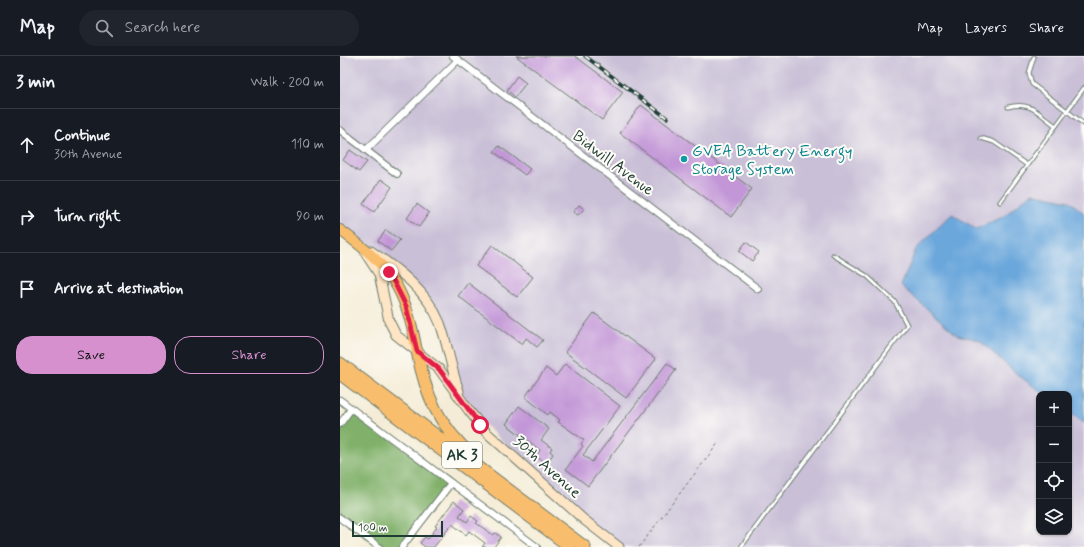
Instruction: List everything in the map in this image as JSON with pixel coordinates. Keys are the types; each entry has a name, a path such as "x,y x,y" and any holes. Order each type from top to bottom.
{"highway":[{"path":"417,351 423,381 429,397 446,427 470,453 543,516"},
{"name":"AK 3","path":"340,363 585,547"},
{"name":"AK 3","path":"340,375 570,547"}],"main road":[{"name":"30th Avenue","path":"340,230 400,272 430,304 440,324 463,402"},
{"name":"30th Avenue","path":"354,240 369,258 379,274 392,328 401,340 439,369 486,432 584,519 619,547"},
{"path":"354,240 382,264 395,282 406,306 417,351"}],"street":[{"path":"366,150 455,58"},
{"name":"Bidwill Avenue","path":"455,58 758,289"},
{"path":"340,130 398,174"},
{"path":"340,400 537,547"},
{"path":"340,424 351,409"},
{"path":"402,547 450,483"},
{"path":"340,518 379,547"}],"lane":[{"path":"1034,57 1029,73 1032,84 1084,124"},
{"path":"1000,202 1084,88"},
{"path":"1008,107 1018,104 1028,105 1056,126"},
{"path":"982,138 994,142 1027,165"},
{"path":"741,547 907,325 895,302 867,276 833,254"}],"path":[{"path":"639,547 719,442"}],"shaded area":[{"path":"340,56 1084,56 1084,547 622,547 593,525 475,416 460,390 438,317 380,255 340,225"}],"green space":[{"path":"351,409 451,483 402,547 379,547 340,518 340,425"}],"water":[{"path":"1032,193 1069,201 1084,213 1084,423 1072,414 1072,391 1040,391 1018,375 979,340 957,335 901,286 916,249 952,214 976,229 1004,216"}],"building":[{"path":"516,56 575,56 623,92 602,120"},
{"path":"517,76 526,83 515,97 507,90"},
{"name":"GVEA Battery Energy Storage System","path":"641,105 752,189 731,217 620,133"},
{"path":"499,146 530,169 525,175 494,152"},
{"path":"350,150 367,162 359,172 343,160"},
{"path":"381,179 392,187 374,212 363,204"},
{"path":"417,204 429,213 419,227 407,218"},
{"path":"579,205 584,209 578,215 573,212"},
{"path":"386,230 400,240 391,251 378,241"},
{"path":"746,242 759,252 752,261 739,251"},
{"path":"492,245 533,277 517,297 476,266"},
{"path":"468,283 543,340 537,347 526,338 522,344 458,296"},
{"path":"594,313 656,359 626,398 565,352"},
{"path":"667,363 676,370 588,486 566,469 583,446 581,444 584,440 558,422 560,420 550,412 548,415 525,397 546,368 556,376 565,364 620,406 583,455 592,462"},
{"path":"519,406 549,429 541,440 552,448 550,451 553,454 546,464 536,456 540,450 506,424"},
{"path":"454,501 464,509 459,516 467,522 471,516 478,521 476,523 493,535 495,533 501,537 494,547 482,547 485,543 469,531 466,535 452,524 434,547 425,547 420,543 425,537 428,539 437,527 435,526"}],"railway":[{"path":"585,56 667,118"}],"place":[{"name":"GVEA Battery Energy Storage System","path":"684,159"}],"route":[{"path":"389,272 401,293 411,320 417,351 439,369 480,425"}]}
